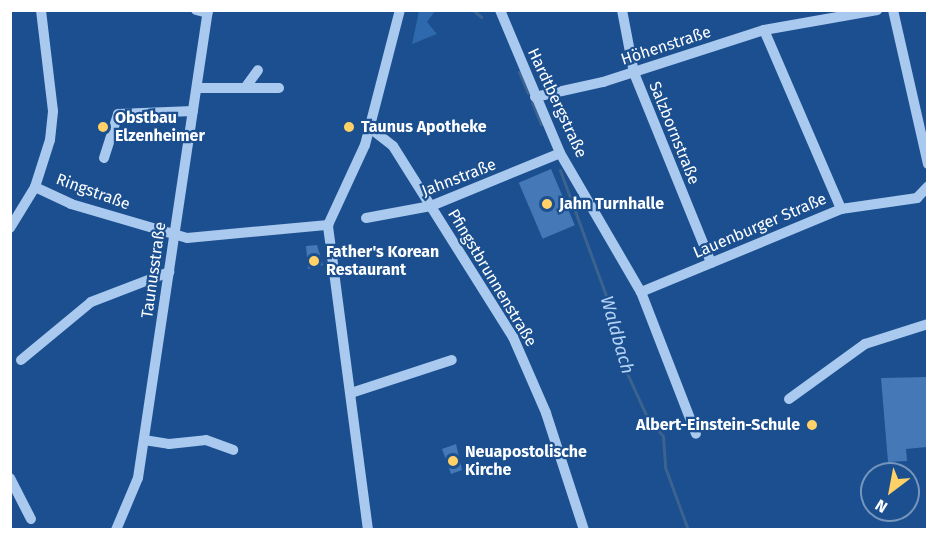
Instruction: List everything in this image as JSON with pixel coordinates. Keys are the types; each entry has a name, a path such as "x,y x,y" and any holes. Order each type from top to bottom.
{"street":[{"name":"Ringstraße","path":"41,10 53,111 35,187 71,204 174,235 199,239 328,225"},
{"path":"195,10 208,12"},
{"path":"368,530 352,444 351,393 328,225 370,128 400,10"},
{"name":"Hardtbergstraße","path":"500,10 560,153 641,292 696,434"},
{"name":"Salzbornstraße","path":"622,10 634,73 711,263"},
{"name":"Höhenstraße","path":"535,97 634,73 764,30 877,10"},
{"path":"893,10 927,164"},
{"name":"Taunusstraße","path":"116,530 138,478 208,12"},
{"path":"764,30 841,209"},
{"path":"245,87 258,70"},
{"path":"197,88 279,88"},
{"path":"104,158 122,112 193,111"},
{"name":"Pfingstbrunnenstraße","path":"370,128 393,146 515,341 546,413 584,530"},
{"name":"Jahnstraße","path":"366,218 431,206 560,153"},
{"path":"12,220 35,187"},
{"name":"Lauenburger Straße","path":"641,292 841,209 916,198 927,187"},
{"path":"21,360 91,302 169,272"},
{"path":"789,399 865,344 927,324"},
{"path":"351,393 452,360"},
{"path":"144,440 169,444 206,440 233,450"},
{"path":"10,478 32,519"}],"shaded area":[{"path":"419,11 435,11 427,22 437,34 412,44"}],"building":[{"name":"Jahn Turnhalle","path":"551,169 575,225 543,239 519,183"},
{"name":"Father's Korean Restaurant","path":"317,245 323,265 308,269 306,246"},
{"path":"927,377 927,447 906,449 907,461 888,462 881,378"},
{"name":"Neuapostolische Kirche","path":"456,444 462,470 451,474 442,449"}],"waterway":[{"name":"Waldbach","path":"473,10 481,17"},
{"name":"Waldbach","path":"519,72 528,93"},
{"name":"Waldbach","path":"532,102 541,124"},
{"name":"Waldbach","path":"560,170 622,339 620,358 647,417 663,436 665,467 688,530"}],"place":[{"name":"Obstbau Elzenheimer","path":"103,127"},
{"name":"Taunus Apotheke","path":"349,127"},
{"name":"Jahn Turnhalle","path":"547,204"},
{"name":"Father's Korean Restaurant","path":"314,261"},
{"name":"Albert-Einstein-Schule","path":"812,425"},
{"name":"Neuapostolische Kirche","path":"453,461"}]}
